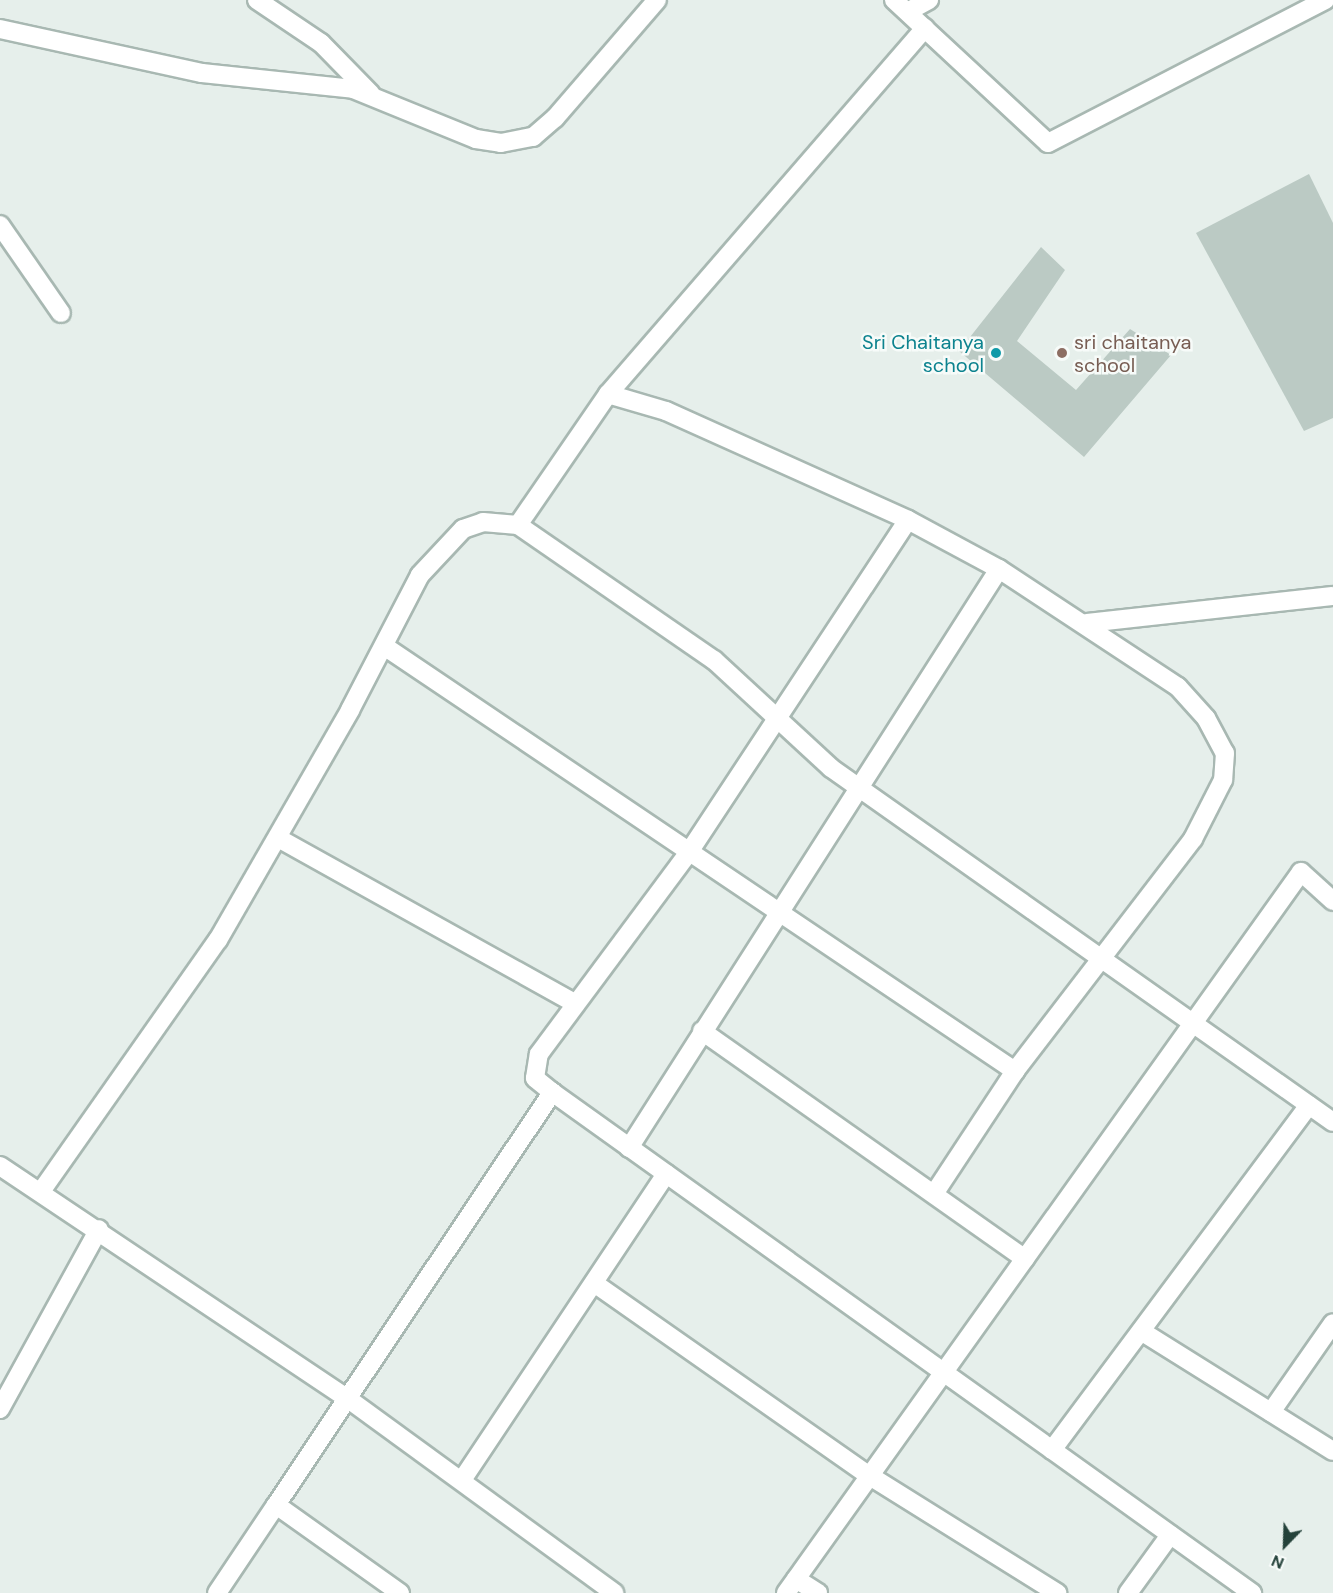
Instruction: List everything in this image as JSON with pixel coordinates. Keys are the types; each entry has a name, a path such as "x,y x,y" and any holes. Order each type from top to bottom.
{"street":[{"path":"258,0 321,43 375,98"},
{"path":"0,29 202,73 313,82 375,98 476,139 501,143 533,137 657,0"},
{"path":"894,0 909,11 1048,143 1325,0"},
{"path":"909,11 930,0"},
{"path":"518,525 608,394 925,28"},
{"path":"0,225 62,313"},
{"path":"608,394 666,411 908,520 999,569 1087,623 1178,687 1206,718 1225,753 1223,780 1193,839 1015,1071 934,1194"},
{"path":"908,520 779,721 691,849 575,1003 534,1066 536,1078 629,1148 1252,1593"},
{"path":"42,1190 218,940 278,838 384,646 420,575 463,529 483,522 518,525 714,660 779,721 861,788 1333,1122"},
{"path":"629,1148 777,909 861,788 999,569"},
{"path":"1087,623 1333,596"},
{"path":"384,646 691,849 1015,1071"},
{"path":"278,838 575,1003"},
{"path":"818,1593 791,1586 1301,872 1333,901"},
{"path":"702,1031 1025,1259"},
{"path":"217,1593 552,1092"},
{"path":"1052,1450 1309,1105"},
{"path":"0,1166 42,1190 347,1398 614,1593"},
{"path":"462,1480 666,1174"},
{"path":"0,1409 99,1229"},
{"path":"594,1283 870,1476 1057,1593"},
{"path":"1271,1412 1333,1323"},
{"path":"1141,1331 1333,1451"},
{"path":"276,1505 393,1591"},
{"path":"1128,1593 1170,1535"}],"building":[{"path":"1309,174 1333,223 1333,418 1304,431 1196,233"},
{"name":"Sri Chaitanya school","path":"1041,247 1065,270 1017,341 1076,390 1130,329 1171,355 1084,457 959,351"}],"place":[{"name":"Sri Chaitanya school","path":"996,353"},
{"name":"sri chaitanya school","path":"1062,353"}]}
